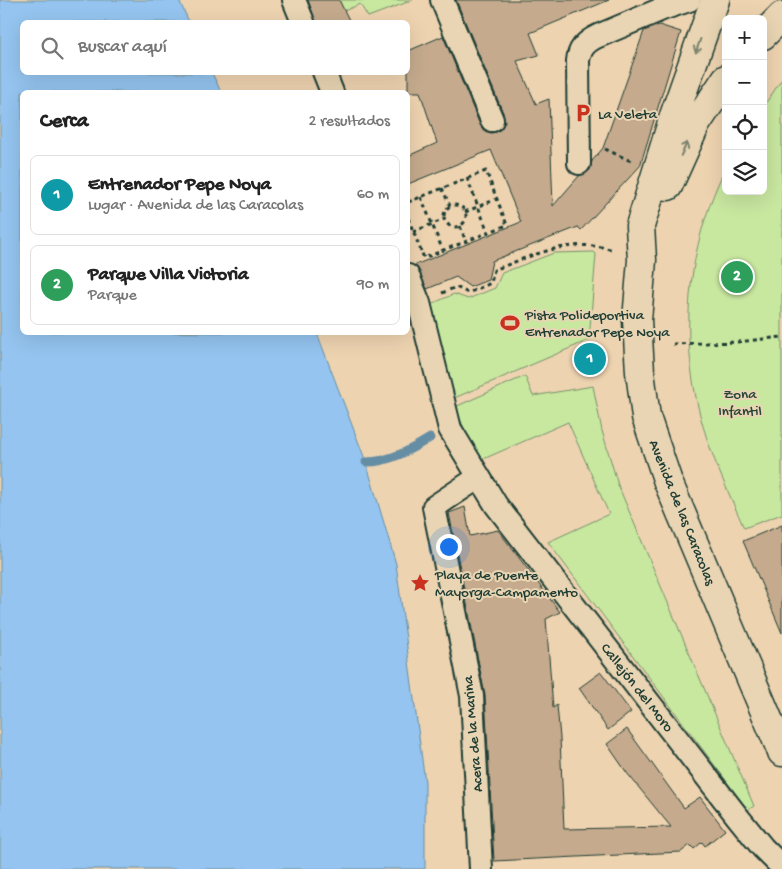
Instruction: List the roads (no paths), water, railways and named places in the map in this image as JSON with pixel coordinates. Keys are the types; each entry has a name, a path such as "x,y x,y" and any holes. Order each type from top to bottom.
{"street":[{"path":"294,0 302,20"},
{"path":"442,0 492,120"},
{"path":"579,163 578,60 580,51 590,40 598,36 662,9 689,0"},
{"name":"Avenida de las Caracolas","path":"714,0 674,116 640,226 642,260 637,320 640,372 646,417 668,482 782,752"},
{"path":"767,31 782,16"},
{"path":"325,75 331,90"},
{"name":"Avenida de las Caracolas","path":"642,260 671,176 696,124 722,85"},
{"path":"410,281 419,303 450,429 480,477"},
{"name":"Callejón del Moro","path":"480,477 496,505 742,822 782,867"},
{"name":"Acera de la Marina","path":"480,477 434,507 472,696 480,869"}],"water":[{"path":"0,0 179,0 188,20 20,20 20,75 213,75 220,90 20,90 20,335 318,335 366,462 396,564 425,782 425,869 0,869"}],"waterway":[{"path":"366,462 392,458 430,438"}],"place":[{"name":"La Veleta","path":"583,113"},
{"name":"Parque Villa Victoria","path":"737,277"},
{"name":"Pista Polideportiva Entrenador Pepe Noya","path":"510,323"},
{"name":"Entrenador Pepe Noya","path":"590,359"},
{"name":"Playa de Puente Mayorga-Campamento","path":"420,583"}],"park label":[{"name":"Zona Infantil","path":"740,402"}]}
